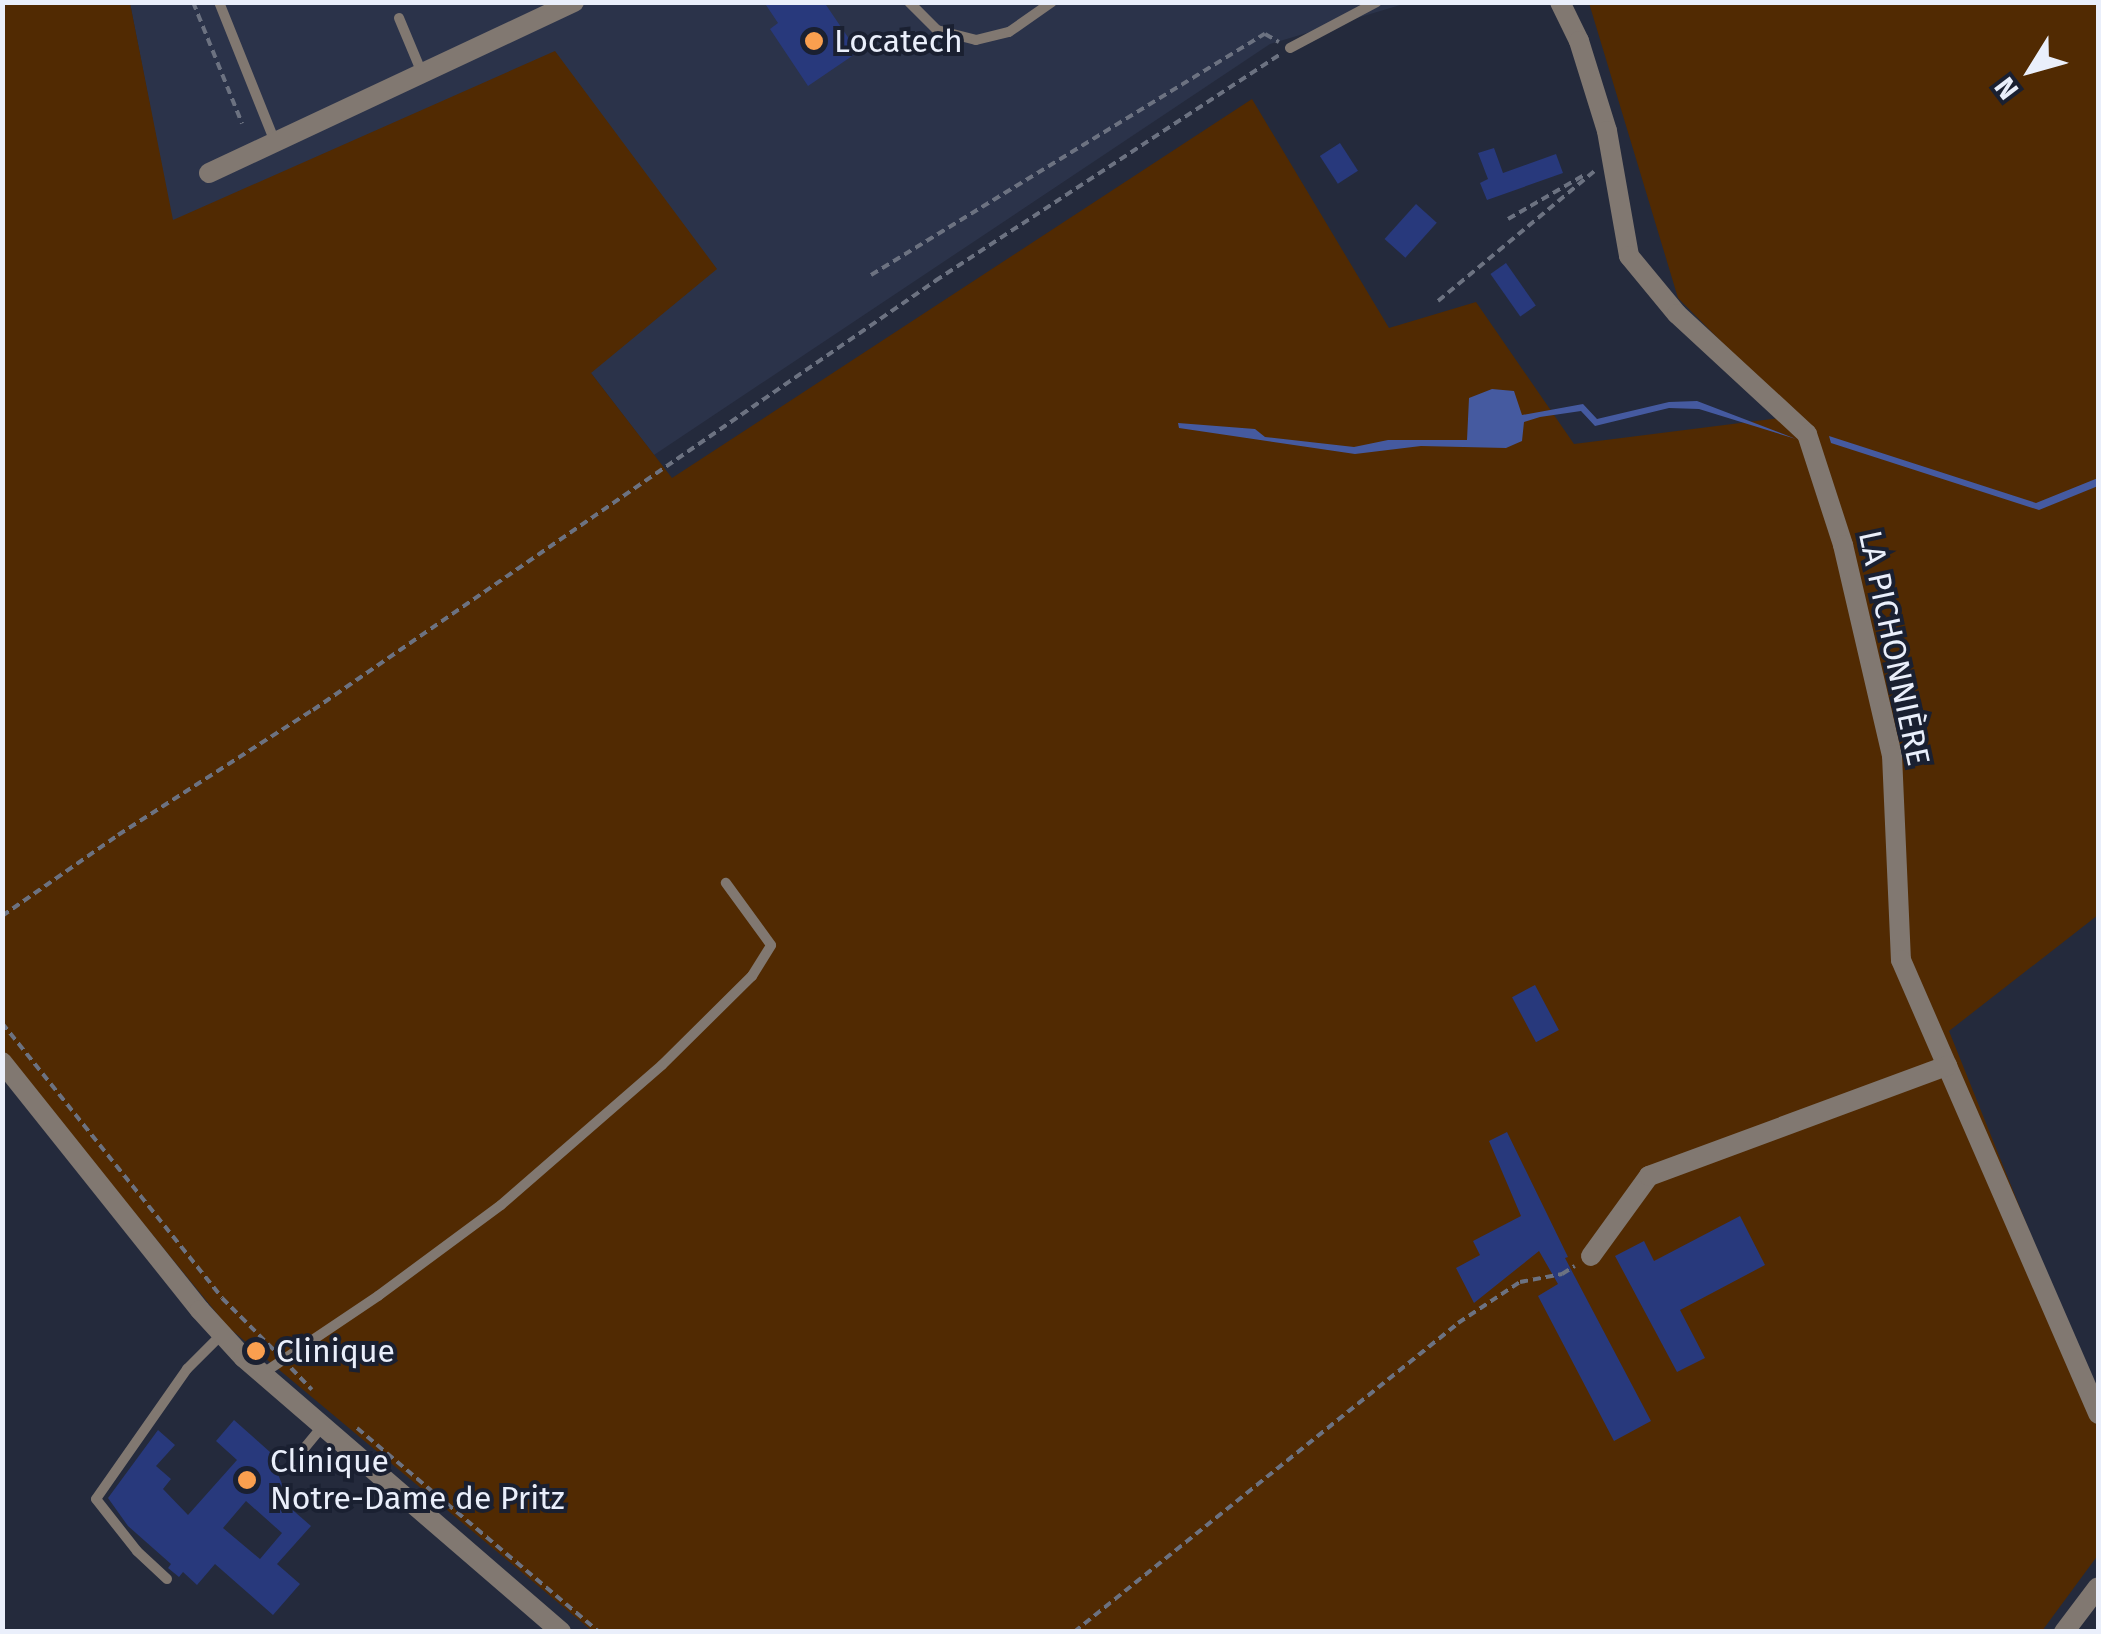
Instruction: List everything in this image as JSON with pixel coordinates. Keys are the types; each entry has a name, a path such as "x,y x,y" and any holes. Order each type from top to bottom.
{"street":[{"path":"209,173 574,2"},
{"name":"LA PICHONNIÈRE","path":"1560,2 1592,79 1603,170 1629,256 1677,314 1806,434 1843,545 1892,755 1900,960 2098,1414"},
{"path":"2,1062 222,1334 261,1374 561,1632"},
{"path":"1590,1256 1649,1176 1947,1066"},
{"path":"2064,1632 2098,1587"}],"lane":[{"path":"218,2 275,142"},
{"path":"910,2 937,30 976,40 1009,32 1052,2"},
{"path":"1290,48 1378,2"},
{"path":"399,18 422,73"},
{"path":"261,1374 378,1296 501,1205 662,1065 752,976 771,945 726,883"},
{"path":"167,1579 138,1552 96,1499 187,1370 222,1334"},
{"path":"294,1462 321,1428"}],"path":[{"path":"194,2 242,122"},
{"path":"2,916 118,835 314,710 935,282 1290,48 1265,34 871,274"},
{"path":"1508,219 1603,170"},
{"path":"1438,301 1603,170"},
{"path":"1074,1632 1458,1323 1520,1282 1562,1274 1590,1256"}],"shaded area":[{"path":"2,3 130,3 173,220 555,51 717,269 591,373 672,478 1252,99 1389,328 1476,302 1574,444 1795,416 1678,298 1589,3 2098,3 2098,915 1949,1031 2098,1402 2098,1555 2042,1631 592,1631 228,1327 3,1052"},
{"path":"130,3 1407,3 1270,44 654,455 591,373 172,220"}],"water":[{"path":"1492,389 1514,391 1522,415 1583,404 1597,419 1669,402 1697,401 1796,439 1699,409 1669,408 1595,426 1581,411 1540,417 1524,422 1522,441 1506,448 1421,446 1355,454 1179,428 1178,423 1255,429 1265,437 1354,447 1388,440 1467,440 1469,398"},
{"path":"1829,436 2036,503 2098,478 2098,486 2039,510 1831,443"}],"building":[{"name":"Locatech","path":"764,2 824,2 858,52 808,86 770,29 778,23"},
{"path":"1340,143 1358,171 1338,184 1320,156"},
{"path":"1494,148 1503,173 1556,154 1563,173 1487,200 1480,183 1488,179 1478,153"},
{"path":"1416,204 1437,223 1405,258 1385,239"},
{"path":"1506,263 1536,306 1520,316 1490,274"},
{"path":"1535,985 1559,1030 1536,1042 1512,997"},
{"path":"1507,1132 1568,1257 1565,1258 1651,1421 1614,1441 1538,1296 1558,1284 1539,1251 1474,1303 1456,1268 1480,1255 1473,1241 1521,1216 1489,1141"},
{"path":"1740,1216 1765,1265 1680,1310 1705,1358 1677,1372 1615,1256 1644,1241 1654,1261"},
{"path":"234,1420 280,1461 275,1467 282,1484 280,1499 311,1526 277,1564 300,1584 273,1615 215,1564 197,1585 183,1572 179,1577 168,1568 171,1564 128,1526 108,1498 158,1430 175,1445 156,1466 171,1479 163,1489 188,1515 237,1460 216,1441","holes":["246,1501 282,1533 260,1559 223,1528"]}],"place":[{"name":"Locatech","path":"814,41"},
{"name":"Clinique","path":"256,1351"},
{"name":"Clinique Notre-Dame de Pritz","path":"247,1480"}]}
